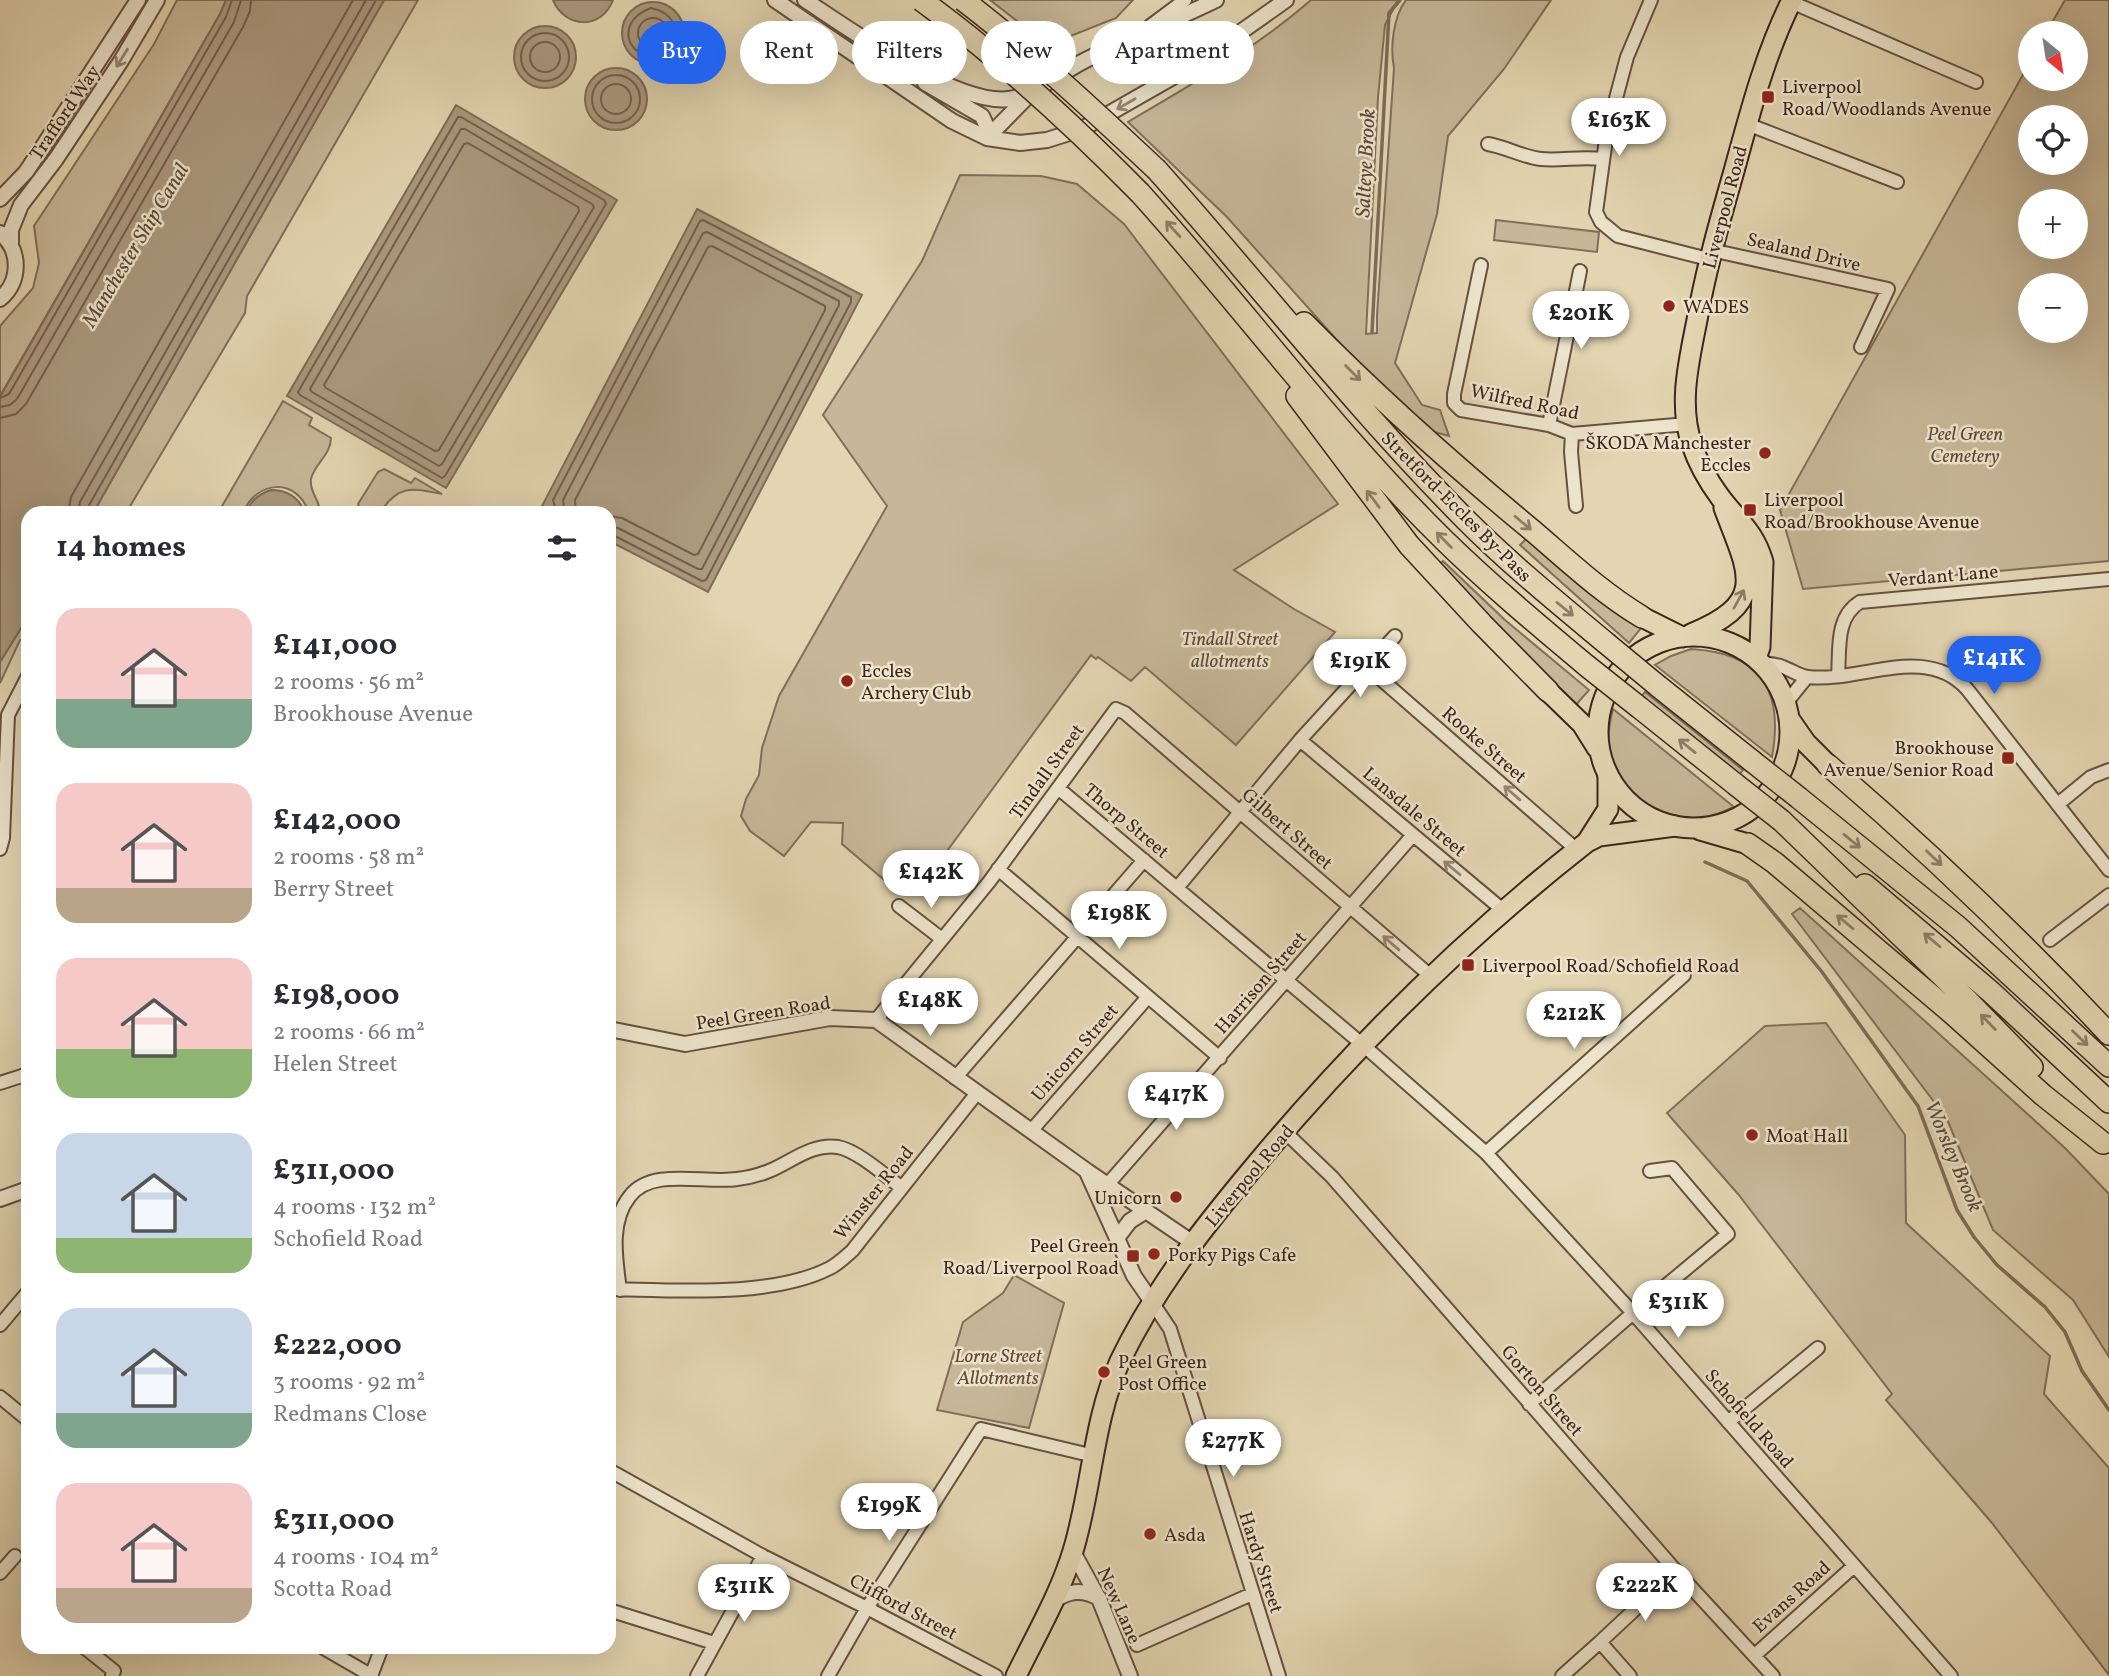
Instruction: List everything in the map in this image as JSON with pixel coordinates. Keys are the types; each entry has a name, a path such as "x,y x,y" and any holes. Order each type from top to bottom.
{"highway":[{"name":"Stretford-Eccles By-Pass","path":"921,0 986,50 1028,87 1088,140 1140,193 1206,266 1280,360 1443,539 1509,601 1587,666 1782,821"},
{"name":"Stretford-Eccles By-Pass","path":"963,0 999,27 1157,170 1302,341 1408,459 1467,521 1530,580 1958,927 2109,1066"},
{"path":"1201,220 1368,388 1606,593 1642,617"},
{"path":"1206,266 1316,423 1396,528 1448,588 1548,691"},
{"path":"1828,765 1987,908 2109,1034"},
{"path":"1782,821 1942,949 2109,1102"},
{"path":"1782,821 1968,1001 2106,1146"},
{"path":"1748,844 1763,853 2106,1146"}],"main road":[{"name":"Liverpool Road","path":"1684,636 1724,618 1737,606 1746,587 1747,569 1743,555 1720,497 1697,457 1687,424 1686,373 1710,254 1747,124 1773,45 1791,1"},
{"name":"Liverpool Road","path":"1720,497 1745,524 1763,562 1759,661"},
{"path":"1642,617 1684,636"},
{"path":"1600,755 1599,718 1605,695 1617,674 1644,649 1684,636 1707,636 1728,642 1759,661 1780,688 1788,712 1806,743 1828,765"},
{"path":"1548,691 1582,724 1608,775 1634,808 1650,818 1748,844"},
{"path":"1682,827 1724,823 1746,813 1764,797 1778,778 1787,756 1788,712"},
{"name":"Liverpool Road","path":"1582,846 1608,809 1608,775"},
{"name":"Liverpool Road","path":"1016,1676 1073,1552 1113,1379 1136,1329 1193,1243 1284,1132 1363,1045 1504,911 1582,846 1599,836 1682,827"}],"street":[{"name":"Trafford Way","path":"0,199 16,184 42,148 138,0"},
{"name":"Trafford Way","path":"0,299 13,283 16,271 11,230 21,205 77,126 157,0"},
{"path":"775,0 952,121 986,138 1030,143 1082,129 1194,65 1286,0"},
{"path":"805,0 852,29"},
{"path":"1157,21 1185,0"},
{"path":"1171,21 1216,0"},
{"name":"Sealand Drive","path":"1651,0 1627,57 1602,159 1596,212 1608,230 1618,236 1888,289 1861,346"},
{"path":"1791,1 1976,82"},
{"path":"947,84 973,96 1010,99 1090,58"},
{"path":"926,84 982,116 988,129 986,138"},
{"path":"986,138 1038,87"},
{"path":"1747,124 1897,182"},
{"path":"1488,144 1504,154 1538,159 1569,160 1586,156 1602,159"},
{"path":"0,233 11,246"},
{"name":"Wilfred Road","path":"1481,265 1454,403 1461,410 1549,425 1572,434 1687,424"},
{"path":"1549,425 1580,271"},
{"path":"1572,434 1576,506"},
{"name":"Verdant Lane","path":"1838,676 1844,620 1850,610 1860,602 2109,579"},
{"path":"1177,888 1300,740 1395,636"},
{"path":"1759,661 1807,677 1920,666 1939,668 1949,673 1967,689 2109,870"},
{"name":"Rooke Street","path":"1367,667 1582,846"},
{"path":"1788,712 1790,695 1807,677"},
{"path":"0,849 3,838 8,715 21,690"},
{"name":"Tindall Street","path":"876,1020 998,869 1116,709"},
{"name":"Gilbert Street","path":"1116,709 1125,713 1433,978"},
{"name":"Lansdale Street","path":"1300,740 1504,911"},
{"path":"2058,804 2091,777 2109,770"},
{"name":"Thorp Street","path":"1058,788 1363,1045"},
{"name":"Harrison Street","path":"1108,1184 1413,835"},
{"path":"955,1078 1144,860"},
{"path":"998,869 1220,1058"},
{"path":"2050,940 2109,895"},
{"path":"899,906 942,939"},
{"path":"1486,1153 1684,975"},
{"name":"Unicorn Street","path":"1031,1131 1147,998"},
{"name":"Peel Green Road","path":"616,1030 685,1044 830,1018 876,1020"},
{"path":"876,1020 1087,1171 1193,1243"},
{"name":"Schofield Road","path":"1363,1045 1486,1153 1633,1313 1951,1676"},
{"path":"0,1083 21,1076"},
{"name":"Winster Road","path":"616,1290 761,1289 808,1277 832,1267 852,1251 977,1093"},
{"name":"Gorton Street","path":"1284,1132 1332,1177 1529,1404 1773,1676"},
{"path":"616,1230 630,1196 650,1182 660,1179 709,1182 738,1179 767,1172 812,1149 835,1146 851,1150 901,1187"},
{"path":"1529,1404 1728,1234 1672,1168 1650,1171"},
{"path":"1087,1171 1135,1276 1152,1302"},
{"path":"0,1199 21,1192"},
{"path":"1117,1238 1130,1221 1146,1211"},
{"path":"0,1325 21,1300"},
{"name":"Hardy Street","path":"1152,1302 1170,1329 1279,1676"},
{"path":"1728,1422 1818,1348"},
{"path":"0,1397 21,1414"},
{"path":"828,1676 867,1608 981,1429 1094,1456"},
{"name":"Clifford Street","path":"616,1474 763,1556 996,1676"},
{"name":"New Lane","path":"1073,1552 1099,1598 1130,1676"},
{"path":"0,1573 15,1556"},
{"path":"697,1676 763,1556"},
{"name":"Evans Road","path":"1755,1655 1854,1566"},
{"path":"1562,1676 1676,1570"},
{"path":"1052,1602 1077,1591 1099,1598"},
{"path":"1137,1645 1252,1594"},
{"path":"616,1612 714,1643"},
{"path":"1600,1642 1630,1676"},
{"path":"93,1654 114,1671 112,1676"},
{"path":"333,1654 368,1675 378,1654"}],"green space":[{"path":"177,0 226,0 0,396 0,326 33,288 39,263 34,226 154,44"},
{"path":"384,0 418,0 247,296 245,313 130,506 97,506"},
{"path":"990,0 1133,0 1116,18 1108,21 1090,21 1090,28 1076,34 1076,21 1017,21"},
{"path":"1311,0 1398,0 1385,25 1378,97 1366,334 1377,333 1394,68 1392,51 1395,24 1402,7 1406,0 1551,0 1504,69 1448,136 1437,214 1395,363 1422,405 1440,410 1449,436 1428,430 1353,358 1227,217 1128,122 1192,84 1254,84 1254,44"},
{"name":"Peel Green Cemetery","path":"2065,0 2109,0 2109,561 1803,589 1780,510 2018,84 2018,91 2088,91 2088,21 2053,21"},
{"name":"Tindall Street allotments","path":"960,175 1041,176 1077,184 1124,224 1338,504 1234,570 1335,632 1236,745 1145,667 1131,681 1098,657 1096,659 1091,655 933,870 920,860 896,890 842,844 843,823 811,822 784,856 750,831 741,816 746,799 759,775 762,748 779,696 887,506 823,415 922,261"},
{"path":"1496,220 1599,232 1597,252 1494,240"},
{"path":"283,401 312,418 309,425 331,438 328,449 311,479 318,506 306,506 295,493 276,487 257,494 247,506 222,506"},
{"path":"384,469 411,483 415,478 442,494 407,490 393,497 385,506 359,506 378,472"},
{"path":"1528,537 1642,627 1629,643 1520,545"},
{"path":"1443,561 1505,620 1589,690 1574,707 1437,568"},
{"path":"21,628 21,640 0,683 0,662"},
{"path":"1691,649 1735,658 1751,667 1762,679 1770,694 1774,712 1772,757 1655,665"},
{"path":"1645,692 1743,770 1739,775 1641,697"},
{"path":"1613,709 1734,807 1705,817 1679,820 1655,815 1636,804 1621,788 1611,766 1608,739"},
{"path":"1800,908 2065,1148 2109,1194 2109,1357 2073,1300 1993,1230 1947,1119 1792,914"},
{"path":"1826,1023 1905,1135 1906,1223 2050,1356 2044,1394 2109,1468 2109,1675 1992,1523 1886,1400 1892,1394 1738,1194 1667,1113 1765,1026"},
{"name":"Lorne Street Allotments","path":"1014,1275 1064,1303 1029,1428 937,1410 963,1322 1003,1293"}],"water":[{"name":"Manchester Ship Canal","path":"226,0 384,0 97,506 21,506 21,628 0,662 0,397"},
{"path":"553,0 613,0 601,17 583,22 566,16"},
{"path":"659,3 670,7 681,21 637,21 637,59 627,50 623,27 627,16 636,7"},
{"path":"545,26 567,35 576,57 567,79 545,88 523,79 514,57 523,35"},
{"path":"616,68 637,76 637,84 643,84 646,105 638,121 616,130 594,121 585,99 594,77"},
{"path":"456,105 617,200 446,488 287,396"},
{"path":"697,209 862,295 708,592 616,545 616,506 542,506"},
{"path":"271,490 283,491 302,506 249,506 263,493"}],"waterway":[{"name":"Salteye Brook","path":"1372,332 1389,13 1400,0"},
{"name":"Worsley Brook","path":"1705,862 1747,881 1822,972 1918,1106 1957,1210 1974,1237 1997,1265 2045,1307 2065,1332 2082,1371 2109,1410"}],"place":[{"name":"Liverpool Road/Woodlands Avenue","path":"1768,97"},
{"name":"WADES","path":"1669,306"},
{"name":"ŠKODA Manchester Eccles","path":"1765,453"},
{"name":"Liverpool Road/Brookhouse Avenue","path":"1750,510"},
{"name":"Eccles Archery Club","path":"847,681"},
{"name":"Brookhouse Avenue/Senior Road","path":"2008,758"},
{"name":"Liverpool Road/Schofield Road","path":"1468,965"},
{"name":"Moat Hall","path":"1752,1135"},
{"name":"Unicorn","path":"1176,1197"},
{"name":"Porky Pigs Cafe","path":"1154,1254"},
{"name":"Peel Green Road/Liverpool Road","path":"1133,1256"},
{"name":"Peel Green Post Office","path":"1104,1372"},
{"name":"Asda","path":"1150,1534"}]}
